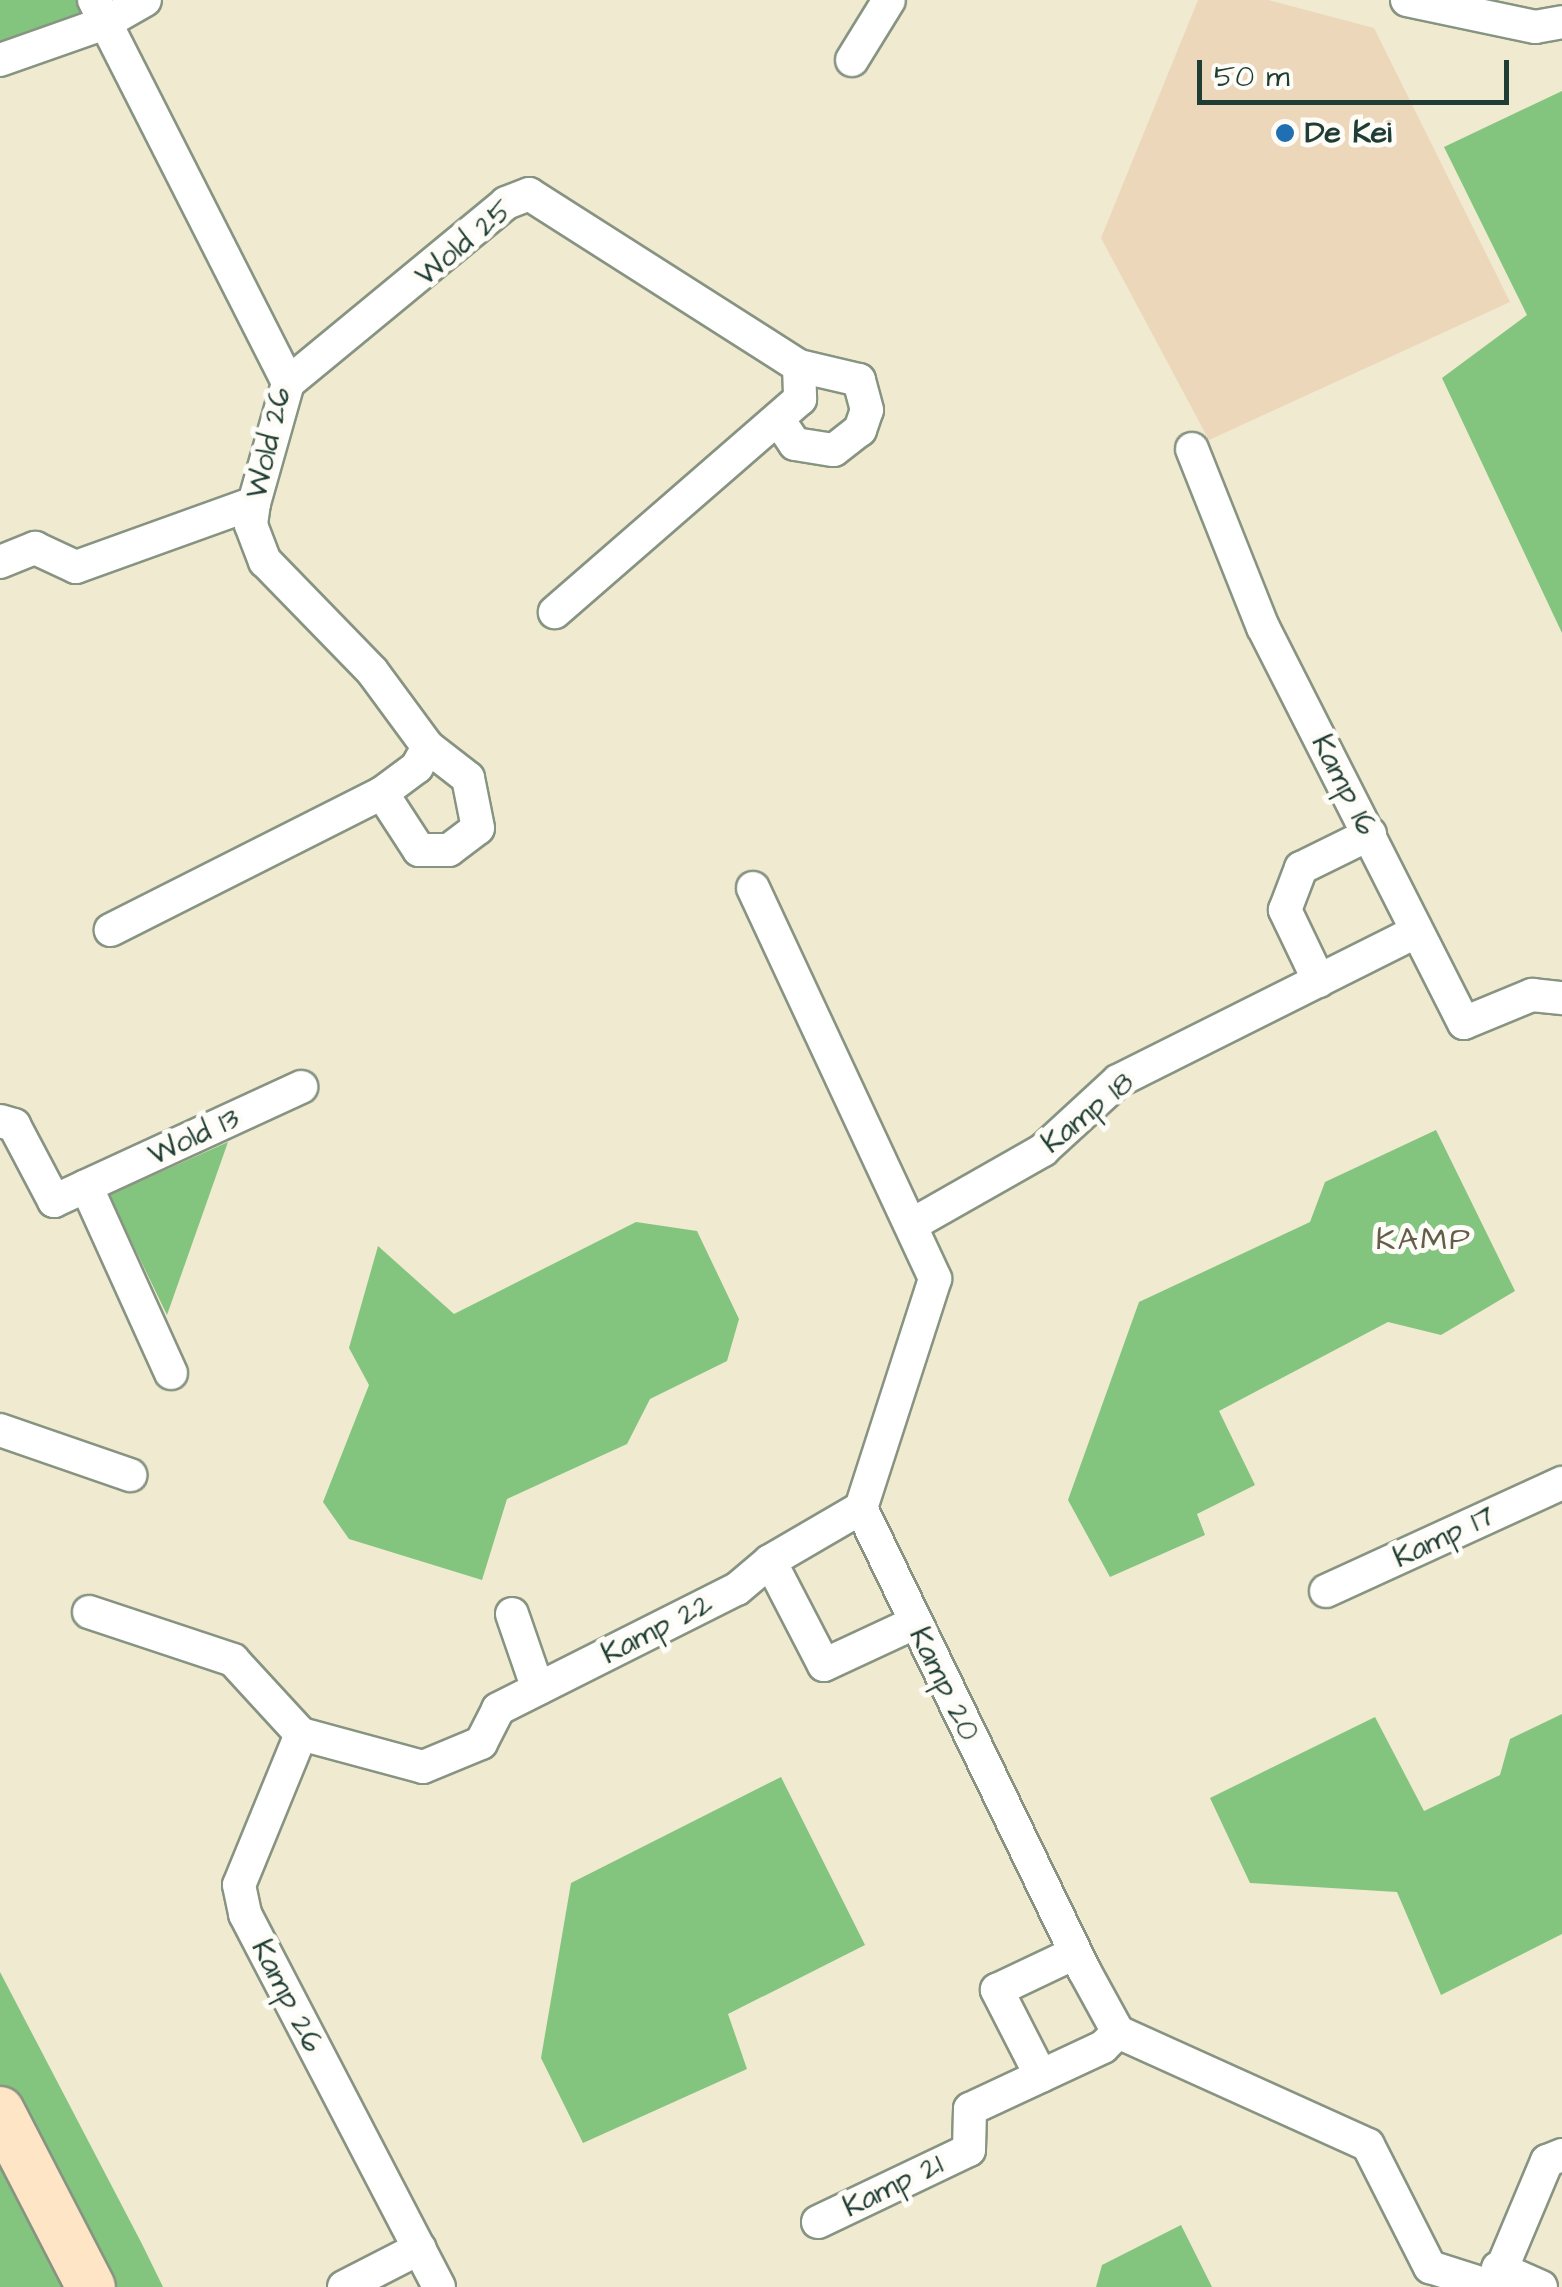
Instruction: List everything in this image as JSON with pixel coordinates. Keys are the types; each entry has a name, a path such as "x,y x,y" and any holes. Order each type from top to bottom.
{"street":[{"path":"0,60 99,11 145,0"},
{"path":"852,60 889,0"},
{"path":"1407,0 1535,28 1562,22"},
{"name":"Wold 26","path":"99,11 288,382 254,503 252,525 265,562 372,671 428,747 468,778 478,828 449,850 419,850 382,793"},
{"name":"Wold 25","path":"288,382 506,203 528,194 799,366 859,380 867,410 860,430 834,450 795,444 778,419"},
{"path":"555,612 800,400 799,366"},
{"name":"Kamp 16","path":"1192,449 1263,628 1464,1023 1532,995 1562,998"},
{"path":"0,562 35,548 76,566 254,503"},
{"path":"111,930 382,793 417,767 428,747"},
{"path":"1319,981 1284,910 1300,868 1370,834"},
{"path":"753,888 913,1224 935,1279 861,1508"},
{"name":"Kamp 18","path":"913,1224 1044,1150 1118,1081 1416,932"},
{"name":"Wold 13","path":"0,1122 14,1125 54,1201 301,1087"},
{"path":"86,1186 171,1373"},
{"path":"0,1430 130,1476"},
{"name":"Kamp 17","path":"1326,1591 1562,1483"},
{"name":"Kamp 22","path":"302,1734 423,1767 480,1743 498,1709 736,1590 770,1561 861,1508"},
{"name":"Kamp 20","path":"861,1508 1075,1953 1118,2032"},
{"path":"770,1561 824,1664 914,1623"},
{"path":"89,1612 233,1660 302,1734"},
{"path":"512,1614 538,1689"},
{"name":"Kamp 26","path":"302,1734 238,1885 245,1914 438,2287"},
{"path":"1040,2076 997,1990 1075,1953"},
{"path":"1118,2032 1368,2146 1430,2267 1541,2287"},
{"name":"Kamp 21","path":"818,2222 969,2150 970,2109 1103,2048 1118,2032"},
{"path":"0,2110 90,2287"},
{"path":"1495,2281 1548,2162 1562,2154"},
{"path":"344,2287 420,2248"}],"shaded area":[{"name":"De Kei","path":"1198,0 1268,0 1374,28 1510,302 1209,440 1101,238"}],"green space":[{"path":"0,0 76,0 82,13 0,47"},
{"path":"1562,91 1562,633 1442,378 1527,315 1444,147"},
{"path":"1436,1130 1515,1291 1441,1335 1388,1322 1219,1411 1255,1485 1197,1514 1205,1535 1110,1577 1068,1500 1139,1302 1310,1222 1325,1182"},
{"path":"228,1142 167,1315 109,1195"},
{"path":"636,1222 697,1231 739,1319 727,1361 650,1399 627,1444 507,1499 482,1580 349,1539 323,1502 369,1385 349,1348 378,1246 454,1314"},
{"path":"1562,1714 1562,1934 1441,1995 1397,1892 1250,1883 1210,1798 1375,1717 1424,1811 1500,1775 1510,1739"},
{"path":"781,1777 865,1945 728,2014 747,2069 583,2143 541,2058 571,1883"},
{"path":"0,1972 163,2287 110,2287 0,2088"},
{"path":"0,2154 70,2287 0,2287"},
{"path":"1181,2225 1212,2287 1096,2287 1102,2265"}],"place":[{"name":"De Kei","path":"1285,133"}],"district":[{"name":"KAMP","path":"1424,1240"}]}
